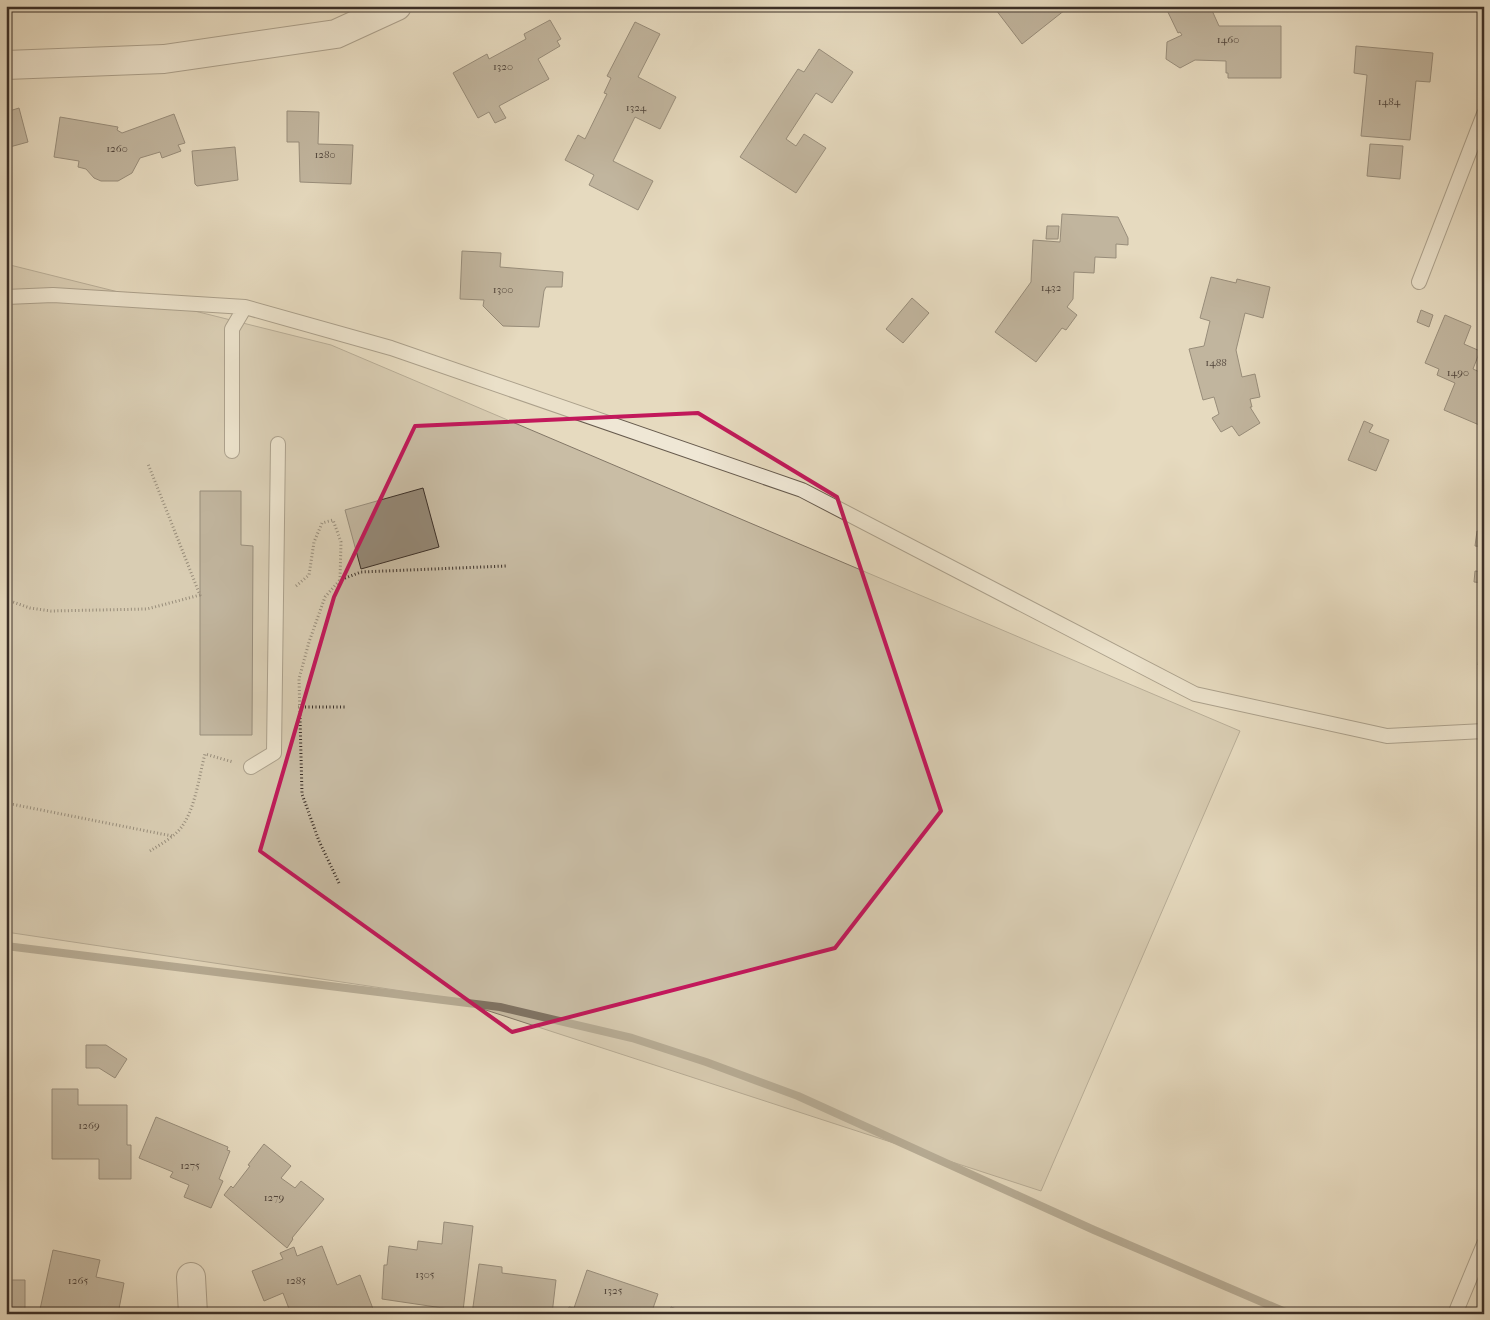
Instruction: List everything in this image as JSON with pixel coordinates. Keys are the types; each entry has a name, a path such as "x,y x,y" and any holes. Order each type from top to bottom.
{"street":[{"path":"6,65 164,59 336,34 397,6"},
{"path":"192,1277 193,1314"}],"lane":[{"path":"1419,282 1484,114"},
{"path":"6,297 53,295 245,307 391,348 802,490 1196,694 1386,736 1484,732"},
{"path":"232,451 232,329 245,307"},
{"path":"250,767 274,753 278,444"},
{"path":"1455,1314 1484,1244"}],"path":[{"path":"6,595 10,601 30,608 51,611 147,609 200,595 148,464"},
{"path":"276,593 293,588 309,575 314,542 322,523 333,520 341,542 340,580"},
{"path":"339,882 318,841 302,794 298,707 299,679 309,642 325,597 340,580 361,572 506,566"},
{"path":"298,707 345,707"},
{"path":"150,851 172,836 183,824 194,797 205,754 250,767"},
{"path":"6,803 172,836"}],"highlighted area":[{"path":"698,413 837,497 941,811 835,948 512,1032 260,851 334,597 415,426"}],"shaded area":[{"path":"6,264 331,345 1240,731 1041,1191 449,998 6,932"}],"building":[{"path":"1000,6 1070,6 1022,44 996,10"},
{"path":"1165,6 1210,6 1219,26 1281,26 1281,78 1228,78 1226,61 1195,60 1180,68 1166,59 1167,42 1182,35 1180,32 1178,33"},
{"path":"550,20 561,39 557,41 560,46 538,59 549,79 499,106 506,118 495,123 489,112 478,118 453,73 487,54 489,59 526,39 524,34"},
{"path":"635,22 660,34 638,77 676,97 660,129 635,117 613,161 653,181 638,210 589,185 594,175 565,160 578,135 585,139 607,94 604,93 611,78 607,76"},
{"path":"1356,46 1433,53 1430,82 1416,81 1410,140 1361,136 1367,75 1354,73"},
{"path":"819,49 853,72 832,103 816,93 786,139 796,146 804,134 826,148 796,193 740,157 798,69 804,72"},
{"path":"19,108 28,142 6,148 6,112"},
{"path":"287,111 319,112 318,144 353,145 351,184 300,182 299,142 287,142"},
{"path":"174,114 185,143 178,145 181,151 162,158 160,152 140,158 132,173 118,181 101,181 94,178 86,169 78,167 79,161 54,157 60,117 118,127 117,130 122,133"},
{"path":"1370,144 1403,146 1400,179 1367,176"},
{"path":"235,147 238,180 197,186 195,184 192,151"},
{"path":"1062,214 1118,217 1128,238 1128,245 1116,244 1116,258 1095,257 1094,273 1074,272 1073,299 1067,307 1077,315 1066,330 1062,328 1036,362 995,332 1031,282 1033,240 1060,242"},
{"path":"1047,226 1059,226 1058,239 1046,239"},
{"path":"462,251 501,253 500,267 563,272 562,287 546,287 544,291 539,327 503,326 483,306 484,300 460,299"},
{"path":"1211,277 1236,283 1237,279 1270,287 1263,318 1245,313 1236,350 1242,377 1255,374 1260,397 1250,399 1252,407 1250,407 1260,423 1239,436 1232,426 1221,432 1212,418 1219,414 1214,397 1203,400 1189,349 1204,346 1210,321 1200,318"},
{"path":"912,298 929,313 903,343 886,329"},
{"path":"1421,310 1433,315 1429,327 1417,322"},
{"path":"1445,315 1471,326 1464,344 1480,351 1473,369 1484,374 1484,427 1444,410 1455,383 1437,375 1439,369 1425,363"},
{"path":"1364,421 1373,425 1369,432 1389,440 1376,471 1348,460"},
{"path":"423,488 439,547 361,569 345,510"},
{"path":"200,491 241,491 241,545 253,546 252,735 200,735"},
{"path":"1477,531 1484,532 1484,547 1475,546"},
{"path":"1475,571 1484,572 1484,583 1474,582"},
{"path":"1484,626 1484,666 1478,665"},
{"path":"86,1045 106,1045 127,1059 115,1078 99,1068 86,1068"},
{"path":"52,1089 78,1089 78,1105 127,1105 127,1145 131,1145 131,1179 99,1179 99,1159 52,1159"},
{"path":"156,1117 228,1147 227,1150 230,1151 219,1179 223,1181 211,1208 184,1197 189,1185 170,1177 173,1172 139,1158"},
{"path":"264,1144 291,1166 281,1178 295,1188 301,1181 324,1199 292,1238 287,1248 224,1195 231,1186 233,1188"},
{"path":"444,1222 473,1226 463,1311 382,1299 384,1265 387,1265 389,1246 417,1250 418,1241 442,1244"},
{"path":"322,1246 337,1285 360,1275 375,1314 291,1314 283,1293 264,1301 252,1271 283,1259 280,1253 294,1247 297,1256"},
{"path":"53,1250 100,1260 96,1277 124,1283 118,1314 39,1314"},
{"path":"479,1264 502,1267 502,1273 556,1280 552,1314 472,1314"},
{"path":"587,1270 658,1294 651,1314 566,1314 569,1307 574,1308"},
{"path":"6,1280 25,1280 25,1314 6,1314"},
{"path":"671,1307 690,1314 668,1314"}],"waterway":[{"path":"6,946 500,1007 632,1038 706,1062 798,1096 1094,1230 1290,1314"}]}
